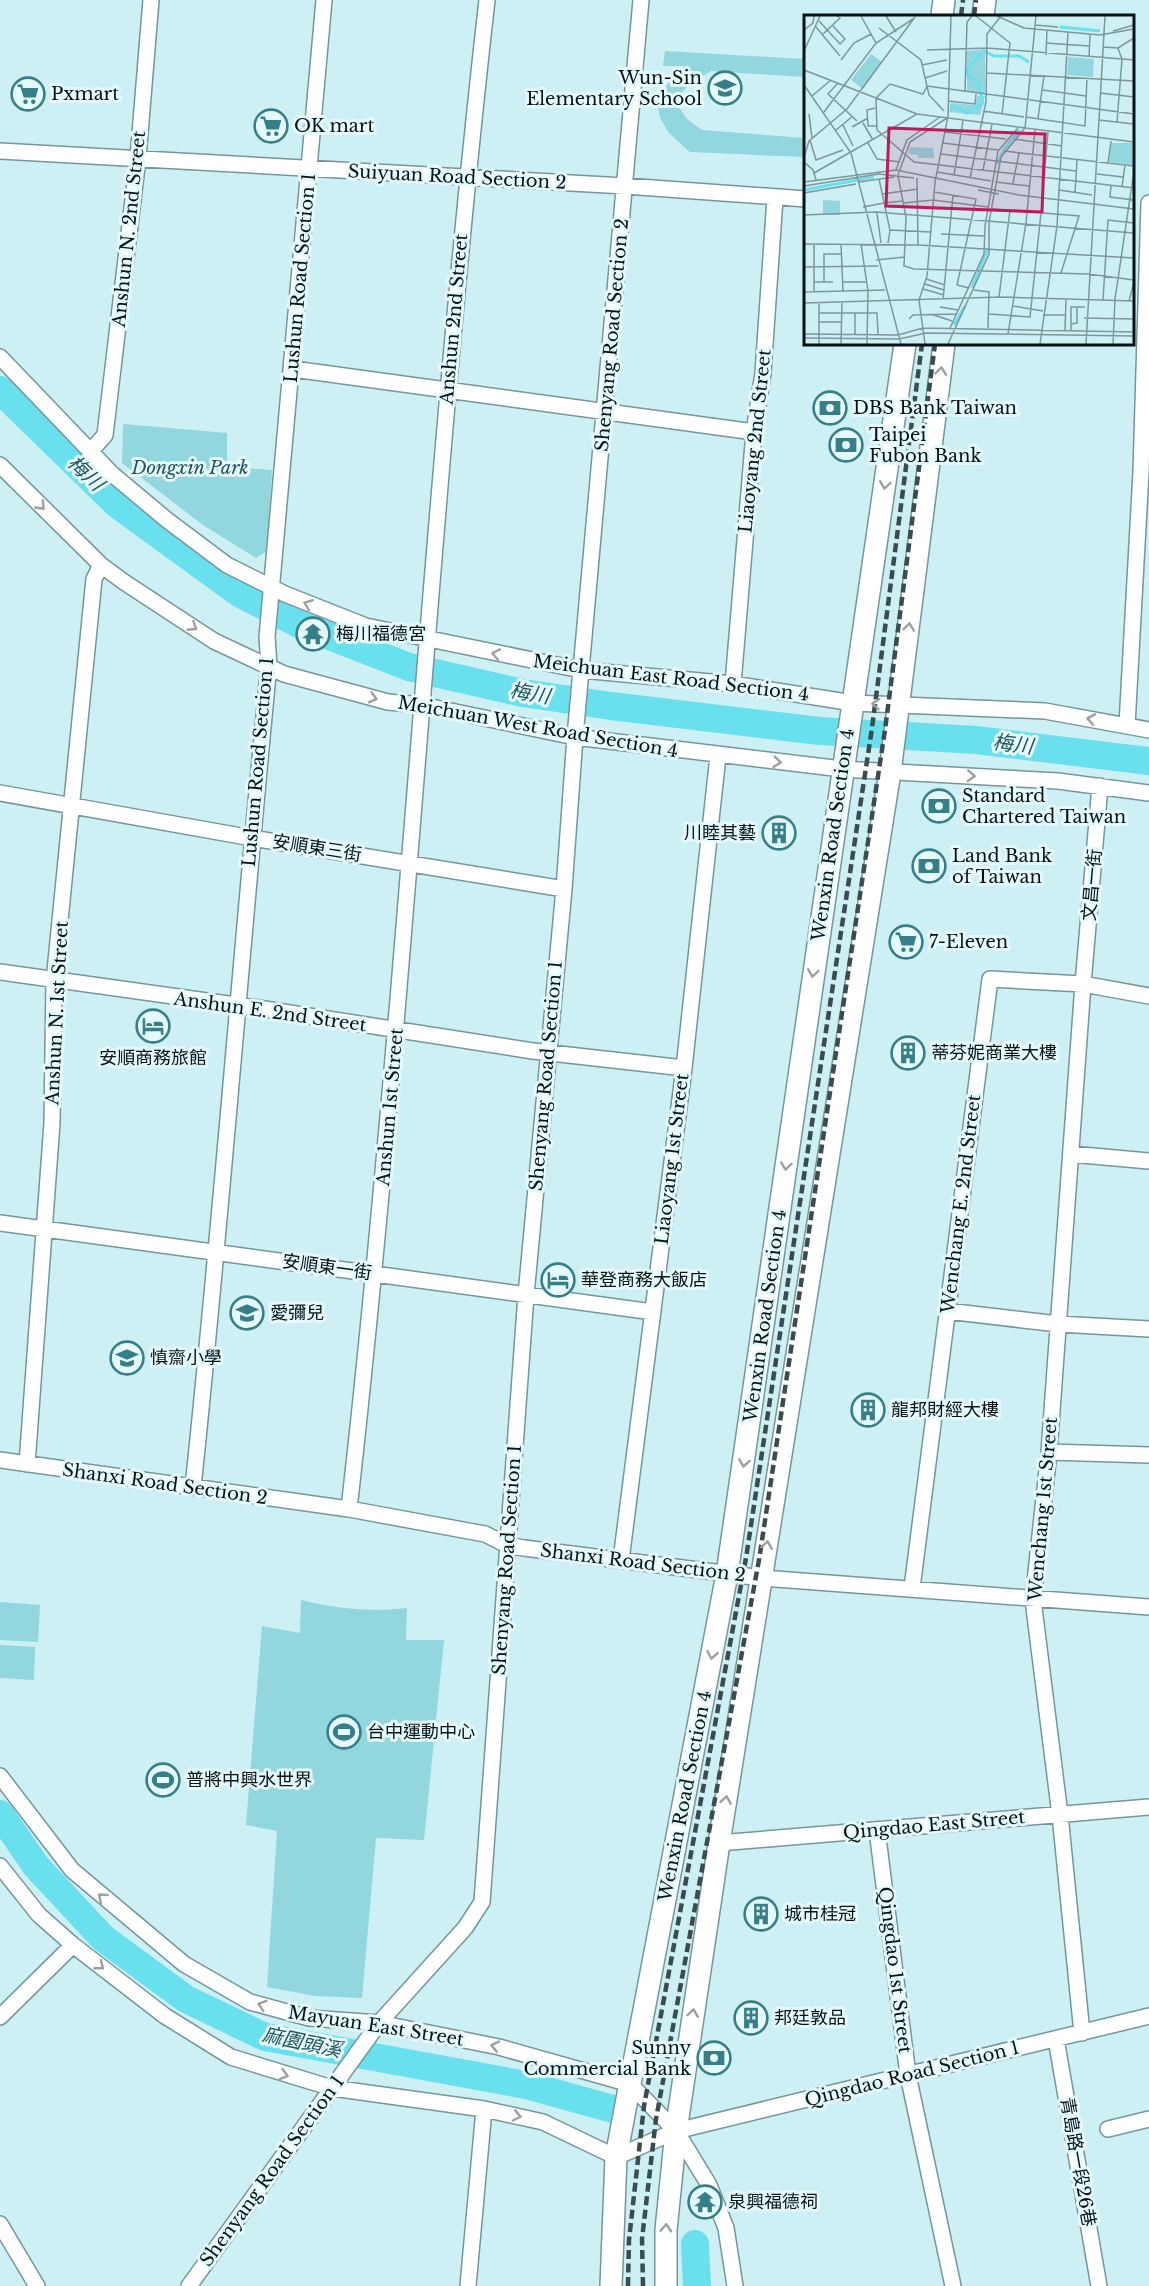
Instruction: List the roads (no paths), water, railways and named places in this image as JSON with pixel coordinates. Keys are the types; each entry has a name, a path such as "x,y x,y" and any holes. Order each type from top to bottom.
{"main road":[{"path":"942,15 944,0"},
{"path":"983,15 985,0"},
{"name":"Wenxin Road Section 4","path":"611,2286 616,2157 728,1574 842,769 905,345"},
{"name":"Wenxin Road Section 4","path":"666,2286 666,2230 676,2131 719,1843 890,772 944,345"}],"street":[{"name":"Anshun N. 2nd Street","path":"90,452 105,435 138,158 151,0"},
{"name":"Lushun Road Section 1","path":"194,1487 269,665 267,637 293,369 324,0"},
{"name":"Anshun 2nd Street","path":"422,705 467,177 487,0"},
{"name":"Shenyang Road Section 2","path":"575,737 641,0"},
{"name":"Suiyuan Road Section 2","path":"0,151 624,186 804,199"},
{"name":"Liaoyang 2nd Street","path":"733,684 754,432 763,373 775,198"},
{"path":"1127,725 1145,472 1145,213"},
{"name":"Meichuan East Road Section 4","path":"0,357 90,452 176,526 227,565 271,595 366,627 581,670 733,684 853,703 1045,711 1149,730"},
{"path":"293,369 754,432"},
{"name":"Meichuan West Road Section 4","path":"0,465 101,565 214,641 284,674 388,702 422,705 575,737 718,756 842,769 1058,781 1149,793"},
{"name":"Anshun N. 1st Street","path":"27,1464 52,1123 54,981 94,579 101,565"},
{"name":"Anshun 1st Street","path":"349,1509 376,1274 422,705"},
{"name":"Shenyang Road Section 1","path":"189,2286 379,2023 465,1928 482,1902 526,1295 564,889 575,737"},
{"name":"Liaoyang 1st Street","path":"621,1560 684,1068 718,756"},
{"name":"文昌一街","path":"1083,984 1100,786"},
{"name":"安順東三街","path":"0,793 73,804 252,838 411,862 564,889"},
{"name":"Anshun E. 2nd Street","path":"0,972 239,1005 548,1052 684,1068"},
{"name":"Wenchang E. 2nd Street","path":"912,1588 990,979 1083,984 1149,996"},
{"name":"Wenchang 1st Street","path":"1082,2033 1060,1815 1033,1600 1049,1452 1083,984"},
{"path":"1071,1154 1149,1161"},
{"name":"安順東一街","path":"0,1223 653,1311"},
{"path":"947,1311 1058,1324 1149,1329"},
{"path":"1049,1452 1149,1455"},
{"name":"Shanxi Road Section 2","path":"0,1460 349,1509 485,1534 507,1545 728,1574 1033,1600 1149,1607"},
{"name":"Mayuan East Street","path":"0,1776 72,1870 184,1964 250,2002 309,2018 379,2023 499,2047 630,2084 676,2131 709,2185 726,2228 735,2286"},
{"name":"Qingdao East Street","path":"719,1843 1149,1808"},
{"name":"Qingdao 1st Street","path":"877,1830 908,2075 953,2286"},
{"path":"0,1866 39,1915 73,1945 165,2016 231,2057 332,2088 484,2109 543,2122 616,2157"},
{"path":"0,2017 73,1945"},
{"name":"Qingdao Road Section 1","path":"616,2157 676,2131 1149,2016"},
{"name":"青島路一段26巷","path":"1056,2039 1099,2286"},
{"path":"468,2286 484,2109"},
{"path":"1108,2128 1149,2119"},
{"path":"0,2224 37,2286"}],"waterway":[{"name":"梅川","path":"0,390 118,505 239,593 301,625 409,667 523,693 611,706 820,731 976,740 1149,761"},
{"name":"麻園頭溪","path":"0,1814 36,1866 103,1938 186,1999 265,2037 526,2085 613,2109"},
{"name":"麻園頭溪","path":"695,2244 697,2286"}],"railway":[{"path":"961,15 963,0"},
{"path":"974,15 976,0"},
{"path":"628,2286 629,2240 644,2106 746,1558 872,728 922,345"},
{"path":"643,2286 642,2239 656,2119 759,1560 885,730 935,345"}],"place":[{"name":"Wun-Sin Elementary School","path":"725,88"},
{"name":"Pxmart","path":"28,94"},
{"name":"OK mart","path":"271,126"},
{"name":"DBS Bank Taiwan","path":"830,408"},
{"name":"Taipei Fubon Bank","path":"846,445"},
{"name":"梅川福德宮","path":"313,634"},
{"name":"Standard Chartered Taiwan","path":"939,806"},
{"name":"川睦其藝","path":"779,833"},
{"name":"Land Bank of Taiwan","path":"929,866"},
{"name":"7-Eleven","path":"906,942"},
{"name":"安順商務旅館","path":"153,1026"},
{"name":"蒂芬妮商業大樓","path":"908,1053"},
{"name":"華登商務大飯店","path":"558,1280"},
{"name":"愛彌兒","path":"247,1313"},
{"name":"慎齋小學","path":"127,1358"},
{"name":"龍邦財經大樓","path":"868,1410"},
{"name":"台中運動中心","path":"344,1732"},
{"name":"普將中興水世界","path":"163,1780"},
{"name":"城市桂冠","path":"761,1914"},
{"name":"邦廷敦品","path":"751,2018"},
{"name":"Sunny Commercial Bank","path":"714,2058"},
{"name":"泉興福德祠","path":"705,2202"}],"park label":[{"name":"Dongxin Park","path":"190,468"}]}
